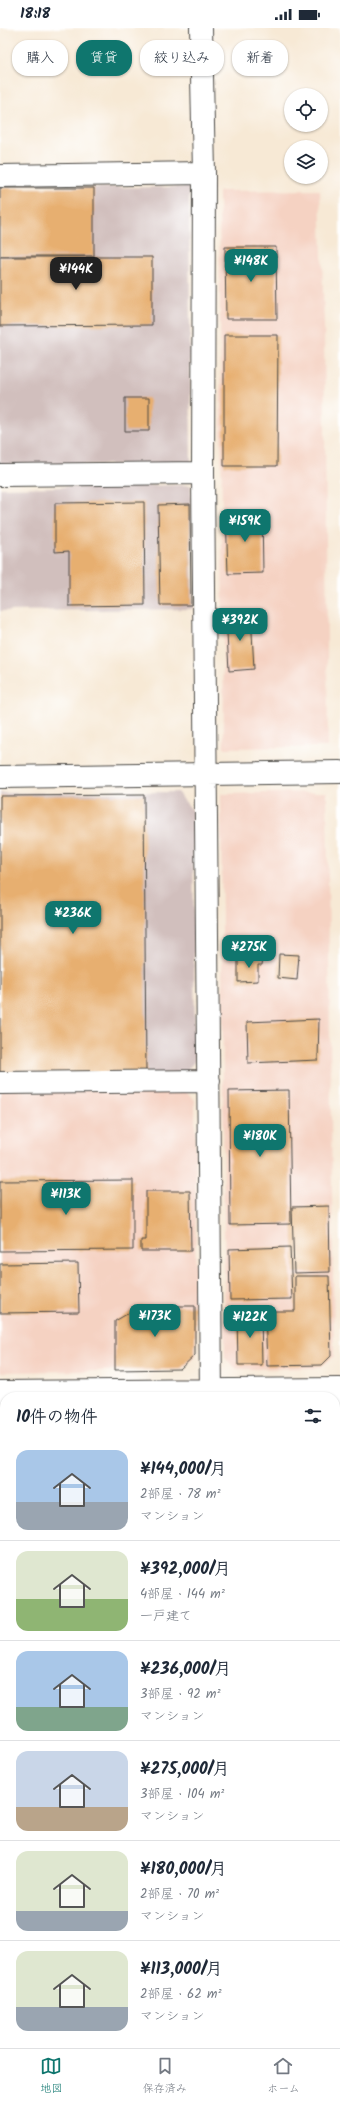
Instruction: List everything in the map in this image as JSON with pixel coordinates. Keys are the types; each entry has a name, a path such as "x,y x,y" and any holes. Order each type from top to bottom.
{"street":[{"path":"201,28 204,173 203,473 211,1392"},
{"path":"0,176 204,173"},
{"path":"0,476 203,473"},
{"path":"0,777 340,772"},
{"path":"0,1083 209,1081"},
{"path":"263,1392 340,1389"}],"shaded area":[{"path":"189,187 191,464 0,465 0,188"},
{"path":"320,190 324,323 328,747 224,748 219,191"},
{"path":"191,485 193,609 0,611 0,488"},
{"path":"177,792 193,811 195,1061 183,1074 0,1075 0,793"},
{"path":"327,792 334,1356 321,1368 237,1369 225,1358 221,794"},
{"path":"184,1089 195,1100 196,1356 181,1370 0,1372 0,1090"}],"building":[{"path":"0,188 94,188 94,256 0,256"},
{"path":"225,247 276,247 277,319 226,319"},
{"path":"0,257 152,257 152,325 0,326"},
{"path":"224,335 278,335 277,466 224,466"},
{"path":"125,398 149,398 149,431 125,431"},
{"path":"144,502 145,605 69,606 69,551 55,552 55,503"},
{"path":"190,504 191,605 160,605 158,505"},
{"path":"226,512 262,512 263,573 228,574"},
{"path":"251,614 254,669 229,671 226,615"},
{"path":"144,795 146,1073 0,1074 0,796"},
{"path":"279,954 299,955 297,980 278,978"},
{"path":"263,957 262,965 258,965 258,981 238,982 238,958"},
{"path":"319,1019 318,1060 248,1063 247,1022"},
{"path":"289,1090 291,1224 230,1225 229,1091"},
{"path":"133,1180 133,1250 0,1251 0,1181"},
{"path":"146,1191 190,1191 191,1251 141,1251 141,1240 146,1240"},
{"path":"329,1206 330,1272 294,1273 292,1207"},
{"path":"290,1247 292,1299 230,1300 229,1249"},
{"path":"78,1263 79,1312 0,1313 0,1264"},
{"path":"295,1276 329,1276 331,1356 322,1365 267,1366 265,1311 295,1311"},
{"path":"141,1306 195,1306 195,1355 180,1369 115,1370 115,1321"},
{"path":"261,1312 262,1365 238,1365 237,1313"}]}
